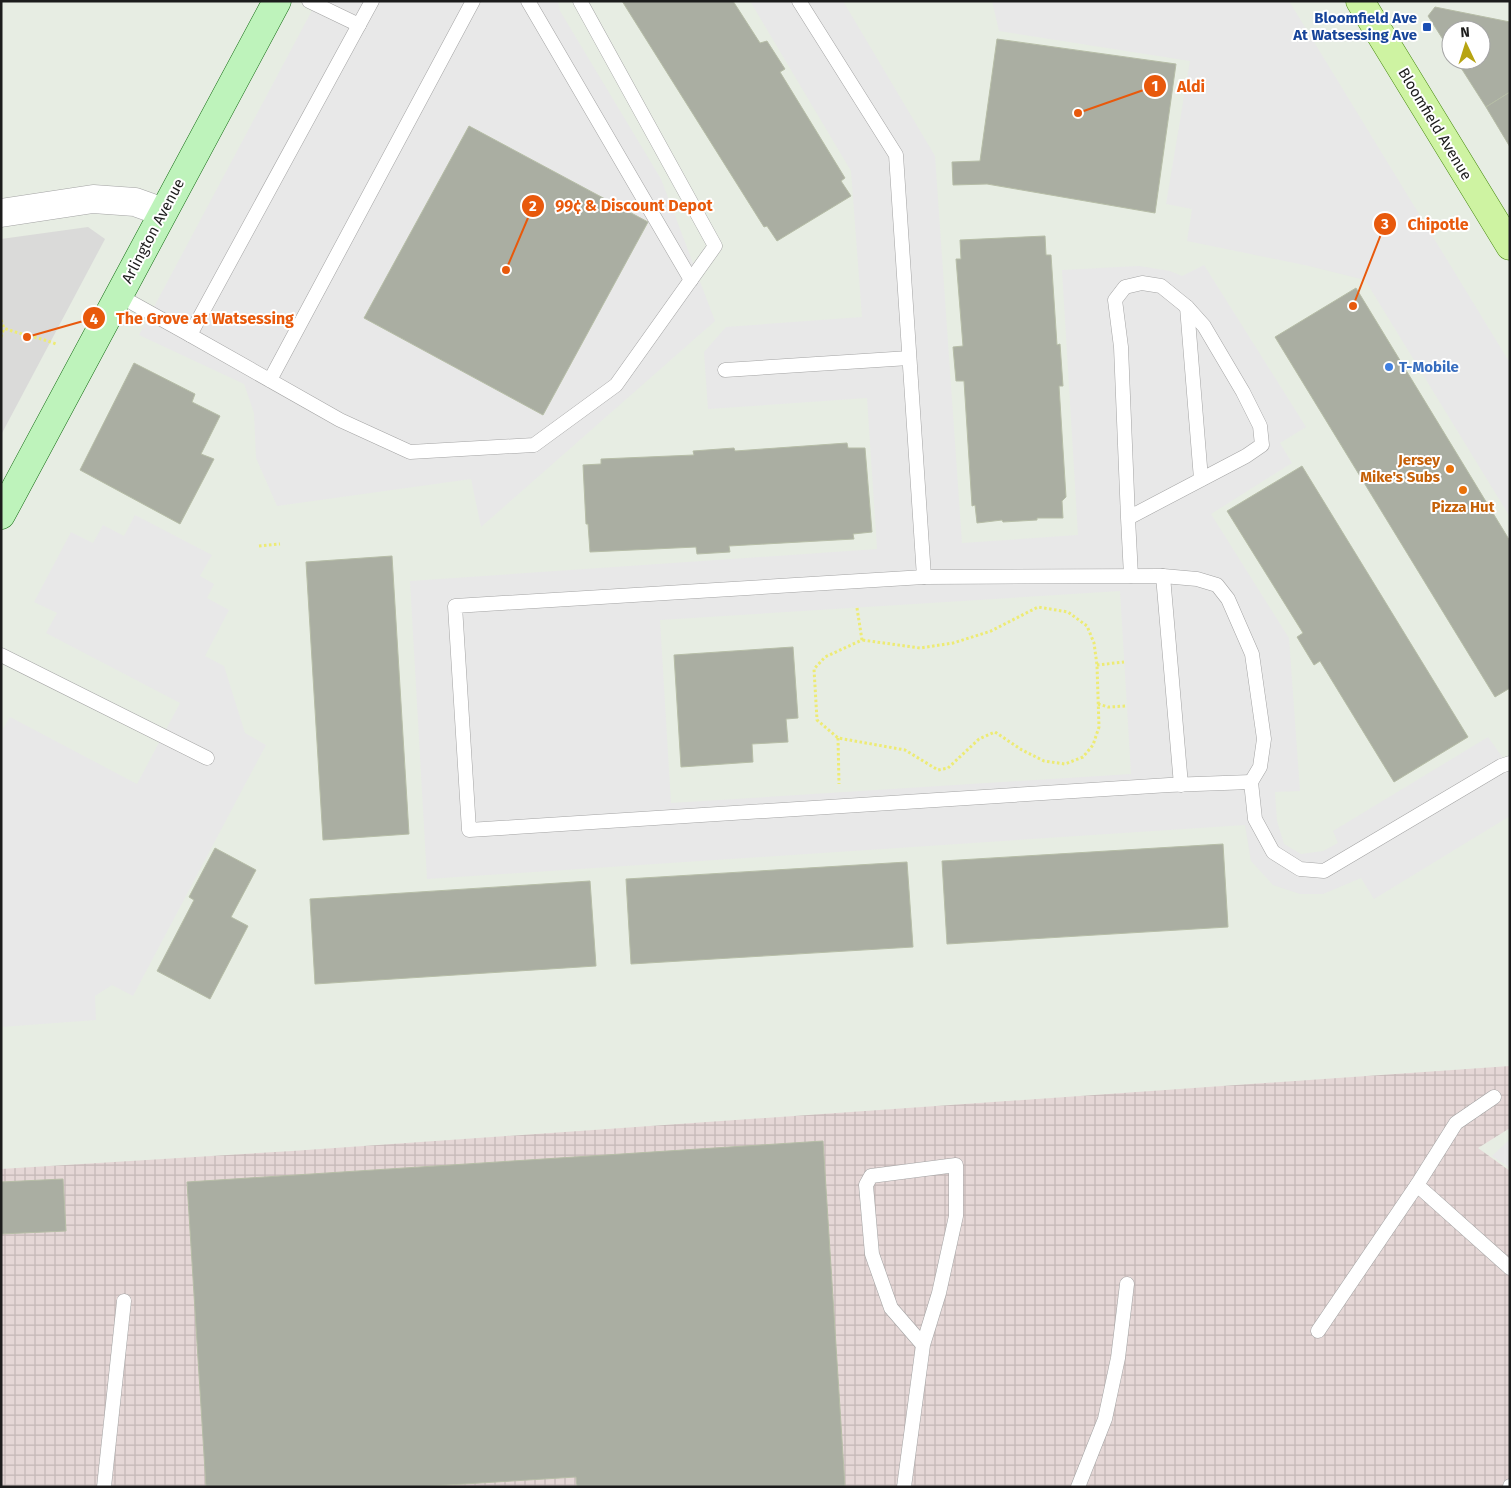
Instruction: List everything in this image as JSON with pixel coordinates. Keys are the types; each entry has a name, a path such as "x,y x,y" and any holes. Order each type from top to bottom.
{"main road":[{"name":"Bloomfield Avenue","path":"1360,1 1510,246"}],"street":[{"name":"Arlington Avenue","path":"1,515 276,1"},
{"path":"1,212 93,199 135,202 163,212"}],"lane":[{"path":"309,1 359,25"},
{"path":"190,335 372,1"},
{"path":"270,380 473,1"},
{"path":"528,1 691,280"},
{"path":"118,296 340,420 410,452 534,445 616,386 714,246 580,1"},
{"path":"799,1 896,155 924,577"},
{"path":"1128,518 1246,456 1262,445 1260,426 1243,392 1204,326 1187,306 1161,286 1142,283 1125,287 1114,300 1121,347 1128,518 1131,576"},
{"path":"1187,306 1202,479"},
{"path":"725,370 909,358"},
{"path":"1164,576 1181,785"},
{"path":"1251,782 469,830 455,606 924,577 1164,576 1197,579 1216,585 1228,599 1252,654 1264,739 1260,767 1251,782 1255,819 1273,852 1300,869 1324,871 1507,762"},
{"path":"1,655 207,758"},
{"path":"1318,1331 1417,1185 1456,1123 1494,1097"},
{"path":"904,1487 923,1345 939,1293 956,1216 956,1165 872,1176 866,1185 872,1254 891,1308 923,1345"},
{"path":"1417,1185 1510,1268"},
{"path":"1078,1487 1105,1419 1118,1358 1127,1284"},
{"path":"104,1487 124,1300"}],"path":[{"path":"1,320 4,328 1,337"},
{"path":"4,328 18,334 38,337 56,344"},
{"path":"259,546 280,544"},
{"path":"1038,608 1040,602"},
{"path":"857,608 862,640"},
{"path":"1038,608 1068,612 1087,626 1094,643 1097,664 1099,728 1093,745 1084,756 1065,764 1044,761 1022,750 995,732 979,739 948,768 938,770 905,750 838,738 817,720 814,669 824,657 862,640 920,648 953,643 991,631 1038,608"},
{"path":"1097,664 1124,662"},
{"path":"1098,704 1108,707 1127,706"},
{"path":"838,738 840,790"}],"shaded area":[{"path":"317,1 558,1 560,11 661,179 715,321 481,527 471,479 277,506 256,458 254,413 244,384 139,335","holes":["469,126 648,222 543,415 364,318"]},
{"path":"750,1 843,1 935,156 962,543 1078,535 1062,270 1139,266 1170,271 1182,276 1204,265 1306,427 1280,443 1292,463 1211,514 1289,638 1300,791 1275,792 1277,821 1284,844 1301,854 1323,851 1338,843 1333,831 1488,737 1510,768 1510,816 1374,899 1361,878 1323,894 1300,894 1273,885 1251,861 1245,825 427,879 410,581 877,549 867,398 708,409 704,352 726,327 862,317 851,171","holes":["1120,591 1131,774 671,803 660,620"]},
{"path":"992,1 1289,1 1510,363 1510,517 1365,280 1309,266 1187,241 1192,209 1166,204 1190,61 999,31"},
{"path":"88,227 105,239 1,435 1,239"},
{"path":"135,515 212,555 200,576 214,584 207,598 229,610 205,656 224,666 245,733 266,745 133,996 112,985 95,996 96,1020 1,1027 1,732 10,717 137,784 180,703 46,633 57,613 34,602 71,532 93,543 103,525 124,536"},
{"path":"1510,1066 1510,1128 1478,1148 1510,1171 1510,1487 1,1487 1,1169 292,1151"},
{"path":"1510,1139 1510,1168 1492,1156"}],"building":[{"path":"622,1 733,1 760,43 767,41 785,69 780,72 845,178 841,181 851,196 777,241 767,226 764,227"},
{"path":"1435,7 1510,22 1510,92 1486,107 1462,70 1491,70 1491,20 1441,20 1441,36 1428,16"},
{"path":"997,39 1176,64 1155,213 987,184 953,185 952,162 980,161"},
{"path":"1510,92 1510,147 1486,107"},
{"path":"469,126 648,222 543,415 364,318"},
{"path":"1045,236 1046,255 1051,255 1057,345 1060,344 1063,386 1059,386 1066,497 1062,501 1063,518 1037,518 1037,520 1003,522 1002,520 977,523 975,505 972,506 964,381 956,381 953,347 963,346 956,259 961,259 960,240"},
{"path":"1356,288 1510,541 1510,688 1495,697 1275,337"},
{"path":"134,363 195,394 192,402 220,416 201,454 214,459 180,524 80,470"},
{"path":"847,443 848,448 865,448 872,532 853,534 854,539 729,546 730,552 697,554 696,547 590,552 588,524 586,524 583,465 601,464 601,459 694,455 693,451 734,448 735,451"},
{"path":"1302,466 1468,737 1394,782 1320,661 1314,665 1297,637 1303,633 1227,511"},
{"path":"392,556 409,834 323,840 306,562"},
{"path":"793,647 798,718 786,719 788,742 752,744 753,762 681,767 674,655"},
{"path":"1223,844 1228,927 947,944 942,861"},
{"path":"215,848 256,870 231,917 248,926 210,999 157,971 194,900 189,897"},
{"path":"907,862 913,947 631,964 626,879"},
{"path":"590,881 596,966 315,984 310,899"},
{"path":"823,1141 845,1487 577,1487 576,1477 416,1487 206,1487 187,1182"},
{"path":"63,1179 66,1231 1,1234 1,1182"}],"place":[{"name":"Bloomfield Ave At Watsessing Ave","path":"1427,27"},
{"name":"Aldi","path":"1078,113"},
{"name":"99¢ & Discount Depot","path":"506,270"},
{"name":"Chipotle","path":"1353,306"},
{"name":"The Grove at Watsessing","path":"27,337"},
{"name":"T-Mobile","path":"1389,367"},
{"name":"Jersey Mike's Subs","path":"1450,469"},
{"name":"Pizza Hut","path":"1463,490"}]}
